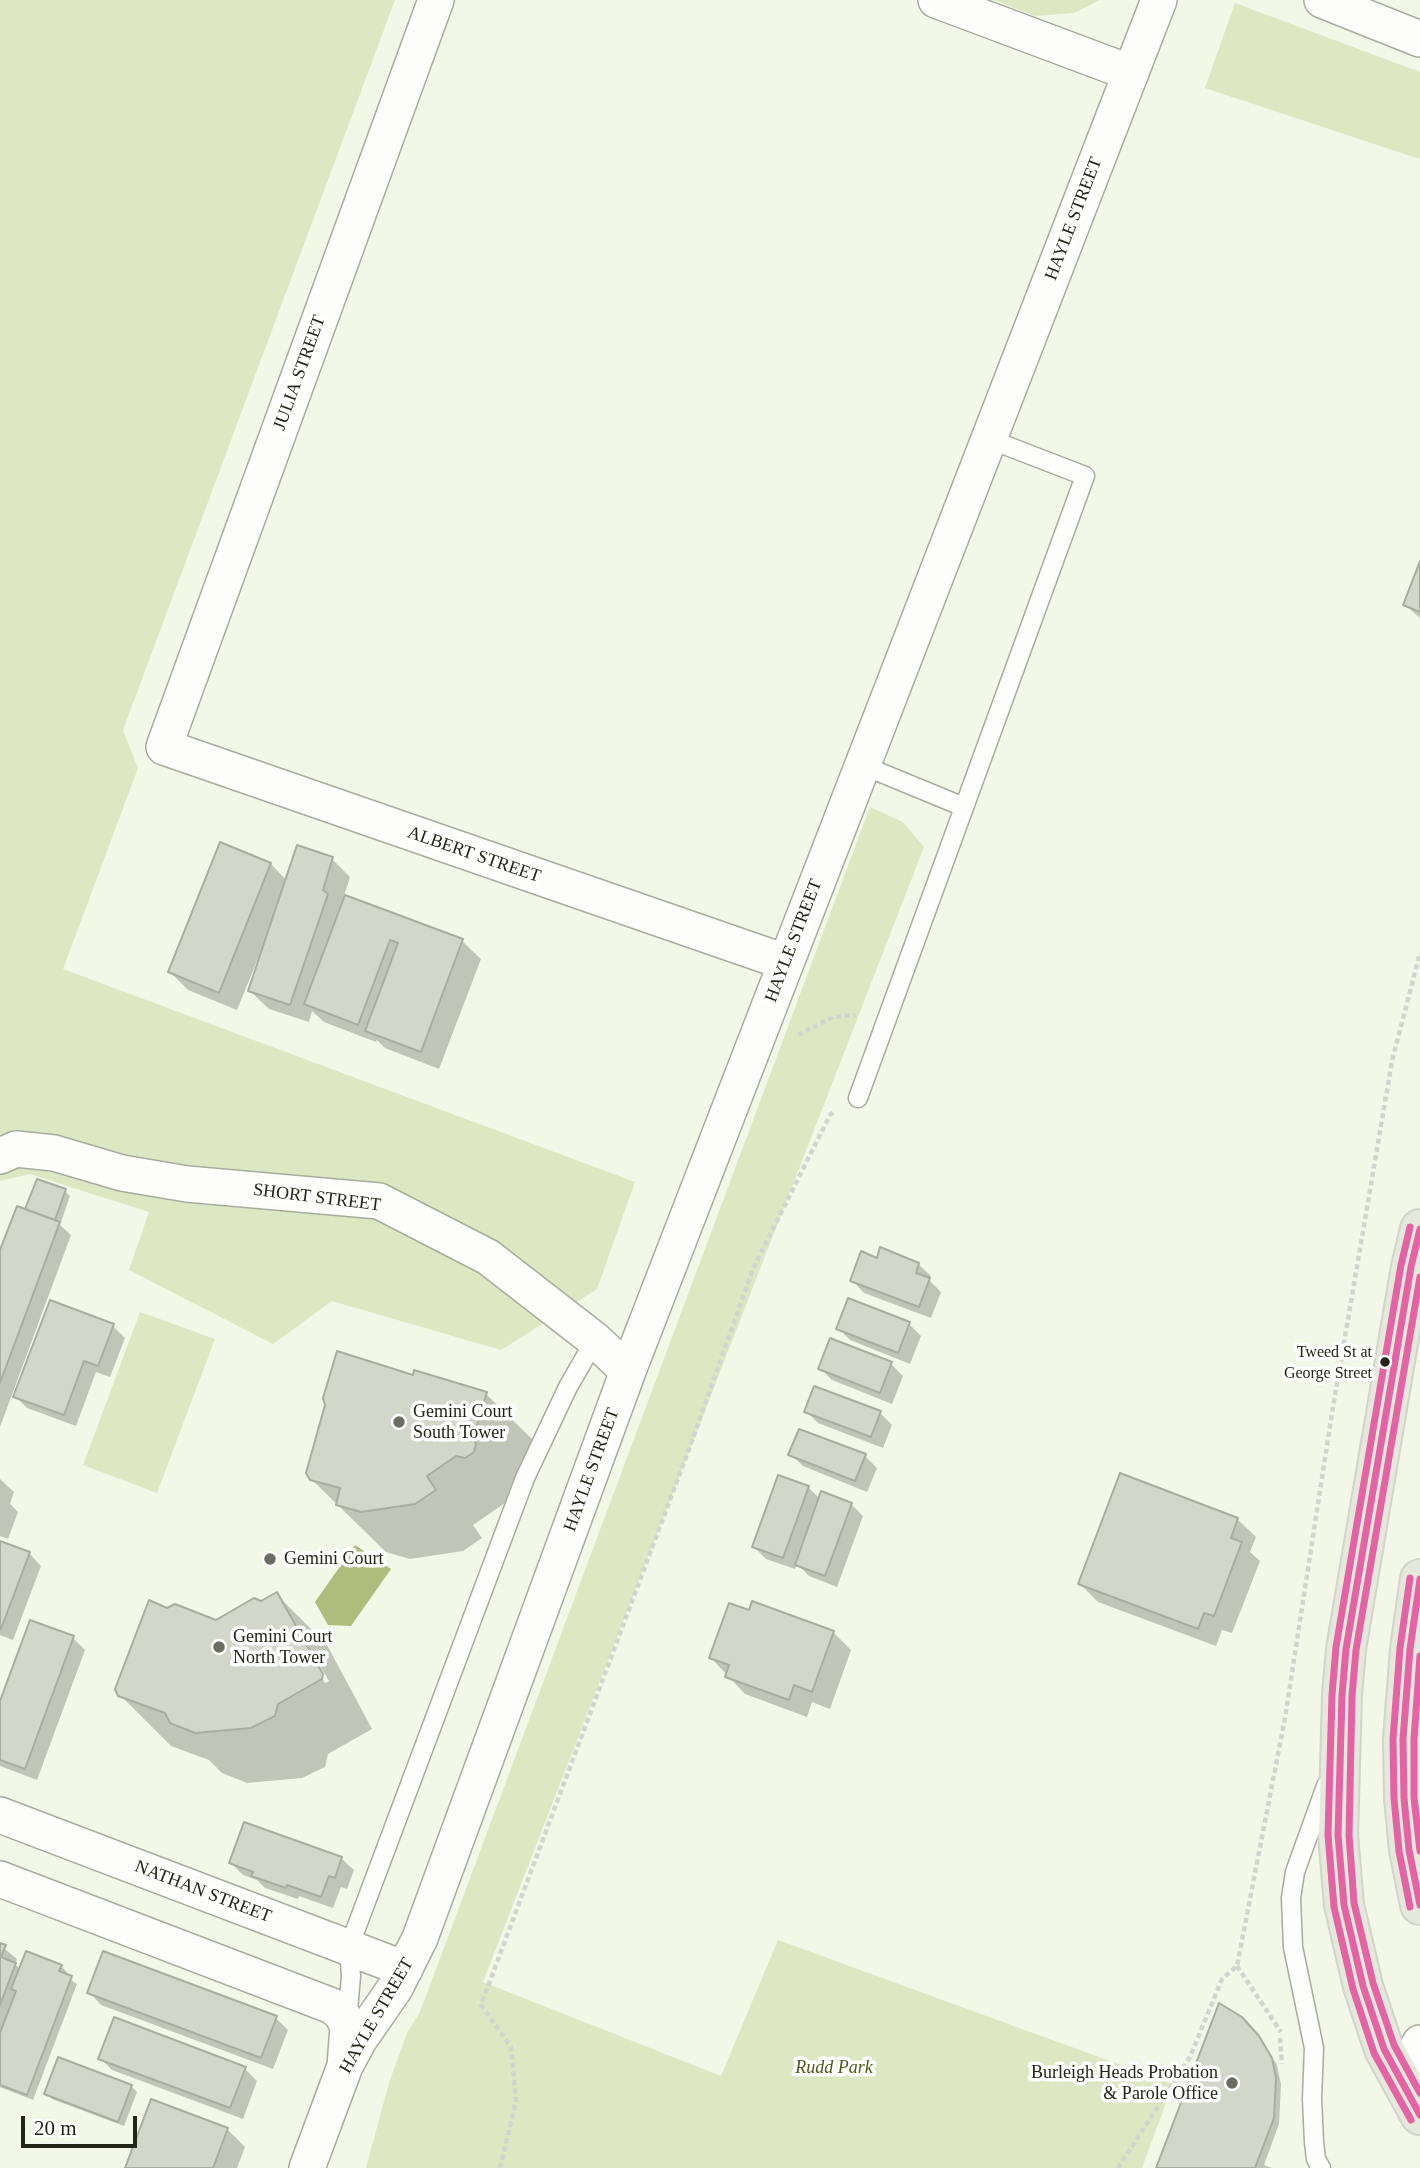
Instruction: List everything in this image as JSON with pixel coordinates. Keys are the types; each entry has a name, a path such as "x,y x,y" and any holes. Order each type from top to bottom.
{"highway":[{"path":"1415,2107 1384,2049 1363,1986 1344,1905 1338,1835 1346,1649 1411,1267 1420,1229"},
{"path":"1420,1579 1410,1649 1403,1739 1404,1798 1409,1850 1420,1905"}],"street":[{"name":"JULIA STREET","path":"164,747 436,0"},
{"path":"936,0 1131,73"},
{"name":"HAYLE STREET","path":"307,2168 345,2066 405,1969 420,1938 628,1371 1159,0"},
{"path":"1322,0 1420,38"},
{"name":"ALBERT STREET","path":"164,747 785,962"},
{"name":"SHORT STREET","path":"0,1156 16,1149 54,1153 122,1173 187,1184 379,1201 488,1257 595,1340 628,1371"},
{"name":"NATHAN STREET","path":"0,1815 405,1969"},
{"path":"0,1879 320,2000 342,2014 347,2024 349,2034 345,2066"},
{"path":"1415,2107 1413,2056 1420,2043"}],"lane":[{"path":"858,1098 1085,476 989,439"},
{"path":"862,765 964,807"},
{"path":"347,2024 351,1976 349,1947 525,1478 568,1387 595,1340"},
{"path":"1321,2168 1316,2159 1314,2142 1314,2048 1293,1947 1291,1898 1295,1872 1341,1743"}],"path":[{"path":"1118,2168 1191,2057 1222,1979 1237,1966 1285,1718 1332,1413 1392,1061 1420,953"},
{"path":"790,1040 833,1017 856,1015"},
{"path":"500,2168 516,2102 511,2047 481,2005 754,1269 831,1115 858,1098"},
{"path":"1237,1966 1288,2044 1314,2048"}],"green space":[{"path":"0,0 395,0 123,730 138,768 63,969 635,1182 597,1289 501,1350 332,1301 273,1344 129,1270 149,1212 30,1174 0,1181"},
{"path":"994,0 1100,0 1074,13 1035,16"},
{"path":"1235,3 1420,72 1420,159 1205,88"},
{"name":"Rudd Park","path":"870,807 903,822 924,847 483,1982 721,2076 778,1940 1173,2084 1142,2168 366,2168 389,2083 407,2033 420,2012"},
{"path":"140,1312 215,1339 157,1493 83,1465"}],"shaded area":[{"path":"355,1545 391,1569 351,1626 328,1625 315,1602"}],"building":[{"path":"1420,561 1420,612 1403,605"},
{"path":"220,842 271,863 219,993 168,972"},
{"path":"297,845 333,857 323,890 328,894 290,1005 248,991"},
{"path":"345,895 463,939 421,1052 365,1031 398,943 390,940 358,1025 304,1004"},
{"path":"37,1179 66,1189 55,1220 25,1209"},
{"path":"17,1206 60,1222 0,1383 0,1250"},
{"path":"880,1247 919,1263 916,1273 930,1278 919,1307 850,1281 861,1251 877,1258"},
{"path":"848,1298 910,1322 898,1353 836,1329"},
{"path":"50,1300 114,1324 98,1366 84,1361 64,1415 13,1397"},
{"path":"830,1338 892,1362 880,1393 818,1369"},
{"name":"Gemini Court South Tower","path":"337,1351 413,1375 414,1370 487,1392 473,1439 476,1444 474,1452 465,1458 456,1456 427,1476 436,1490 415,1504 361,1512 336,1505 340,1488 310,1480 306,1473"},
{"path":"814,1386 881,1411 871,1437 804,1412"},
{"path":"799,1429 866,1454 855,1481 788,1455"},
{"path":"1120,1473 1238,1518 1231,1538 1242,1542 1214,1616 1204,1613 1198,1629 1078,1584"},
{"path":"778,1475 809,1486 783,1558 752,1547"},
{"path":"821,1491 852,1503 825,1576 795,1565"},
{"path":"0,1541 30,1552 1,1629 0,1629"},
{"name":"Gemini Court North Tower","path":"277,1592 323,1674 322,1679 278,1704 275,1716 251,1728 195,1733 170,1723 165,1713 118,1696 115,1689 149,1600 167,1608 175,1604 216,1620 254,1598 261,1601"},
{"path":"752,1601 834,1631 812,1692 794,1685 789,1700 725,1677 729,1665 709,1658 729,1603 749,1610"},
{"path":"30,1620 74,1636 25,1769 0,1760 0,1701"},
{"path":"244,1822 342,1857 335,1878 329,1876 321,1897 251,1876 253,1872 229,1863"},
{"path":"0,1943 6,1945 1,1957 16,1963 0,2005"},
{"path":"26,1951 62,1965 59,1971 72,1976 27,2095 0,2085 0,2033 16,1991 11,1989"},
{"path":"103,1951 277,2016 261,2058 87,1993"},
{"name":"Burleigh Heads Probation & Parole Office","path":"1219,2003 1242,2017 1259,2036 1272,2058 1276,2078 1274,2118 1255,2168 1156,2168"},
{"path":"114,2017 246,2067 230,2108 98,2059"},
{"path":"58,2057 132,2085 118,2122 44,2094"},
{"path":"151,2099 228,2128 213,2168 125,2168"}],"transit line":[{"path":"1410,1227 1401,1265 1336,1647 1328,1835 1334,1907 1353,1989 1374,2053 1411,2120"},
{"path":"1420,1229 1411,1267 1346,1649 1338,1835 1344,1905 1363,1986 1384,2049 1420,2115"},
{"path":"1420,1277 1356,1650 1352,1696 1349,1835 1354,1903 1373,1983 1394,2045 1420,2093"},
{"path":"1410,1578 1400,1648 1393,1739 1394,1798 1399,1851 1410,1907"},
{"path":"1420,1579 1410,1649 1403,1739 1404,1798 1409,1850 1420,1905"},
{"path":"1420,1656 1414,1739 1414,1797 1420,1851"}],"place":[{"name":"Tweed St at George Street","path":"1385,1362"},
{"name":"Gemini Court South Tower","path":"399,1422"},
{"name":"Gemini Court","path":"270,1559"},
{"name":"Gemini Court North Tower","path":"219,1647"},
{"name":"Burleigh Heads Probation & Parole Office","path":"1232,2083"}]}
